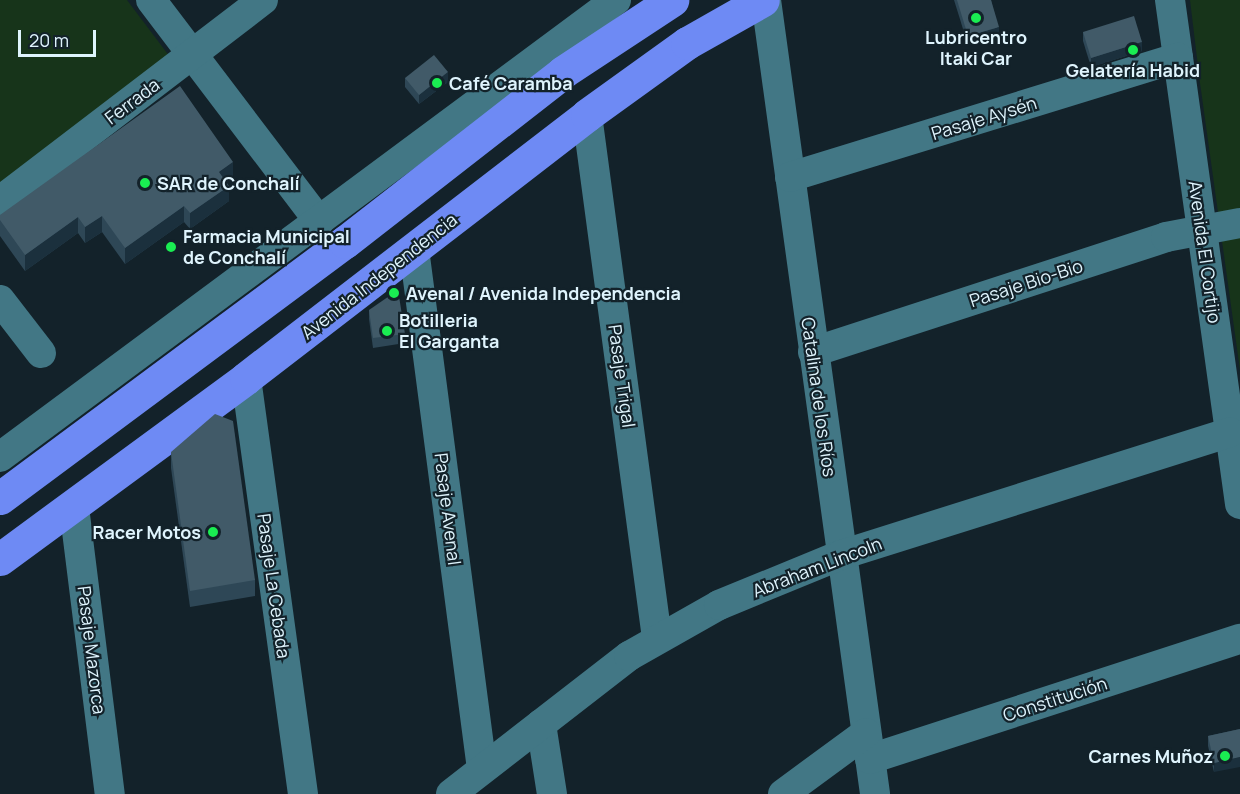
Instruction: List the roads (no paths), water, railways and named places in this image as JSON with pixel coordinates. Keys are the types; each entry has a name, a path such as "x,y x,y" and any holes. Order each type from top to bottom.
{"main road":[{"path":"0,498 345,242 554,79 672,0"},
{"name":"Avenida Independencia","path":"0,559 74,507 246,378 587,115 687,43 764,0"}],"street":[{"path":"151,0 319,220"},
{"name":"Ferrada","path":"0,201 126,120 193,54 263,0"},
{"path":"0,457 616,0"},
{"name":"Catalina de los Ríos","path":"764,0 874,794"},
{"name":"Avenida El Cortijo","path":"1170,0 1240,504"},
{"name":"Pasaje Aysén","path":"790,177 1178,58"},
{"name":"Pasaje Trigal","path":"587,115 657,638"},
{"name":"Pasaje Bio-Bio","path":"813,352 1166,237 1240,223"},
{"name":"Pasaje Avenal","path":"414,249 482,769"},
{"path":"0,300 41,353"},
{"name":"Pasaje La Cebada","path":"246,378 303,794"},
{"name":"Abraham Lincoln","path":"451,794 657,638 719,605 841,555 1230,432"},
{"name":"Pasaje Mazorca","path":"74,507 110,794"},
{"name":"Constitución","path":"783,794 868,746 1240,639"},
{"path":"541,724 552,794"}],"place":[{"name":"Lubricentro Itaki Car","path":"976,18"},
{"name":"Gelatería Habid","path":"1133,50"},
{"name":"Café Caramba","path":"437,83"},
{"name":"SAR de Conchalí","path":"145,183"},
{"name":"Farmacia Municipal de Conchalí","path":"171,247"},
{"name":"Avenal / Avenida Independencia","path":"394,293"},
{"name":"Botilleria El Garganta","path":"387,331"},
{"name":"Racer Motos","path":"213,532"},
{"name":"Carnes Muñoz","path":"1225,756"}]}
